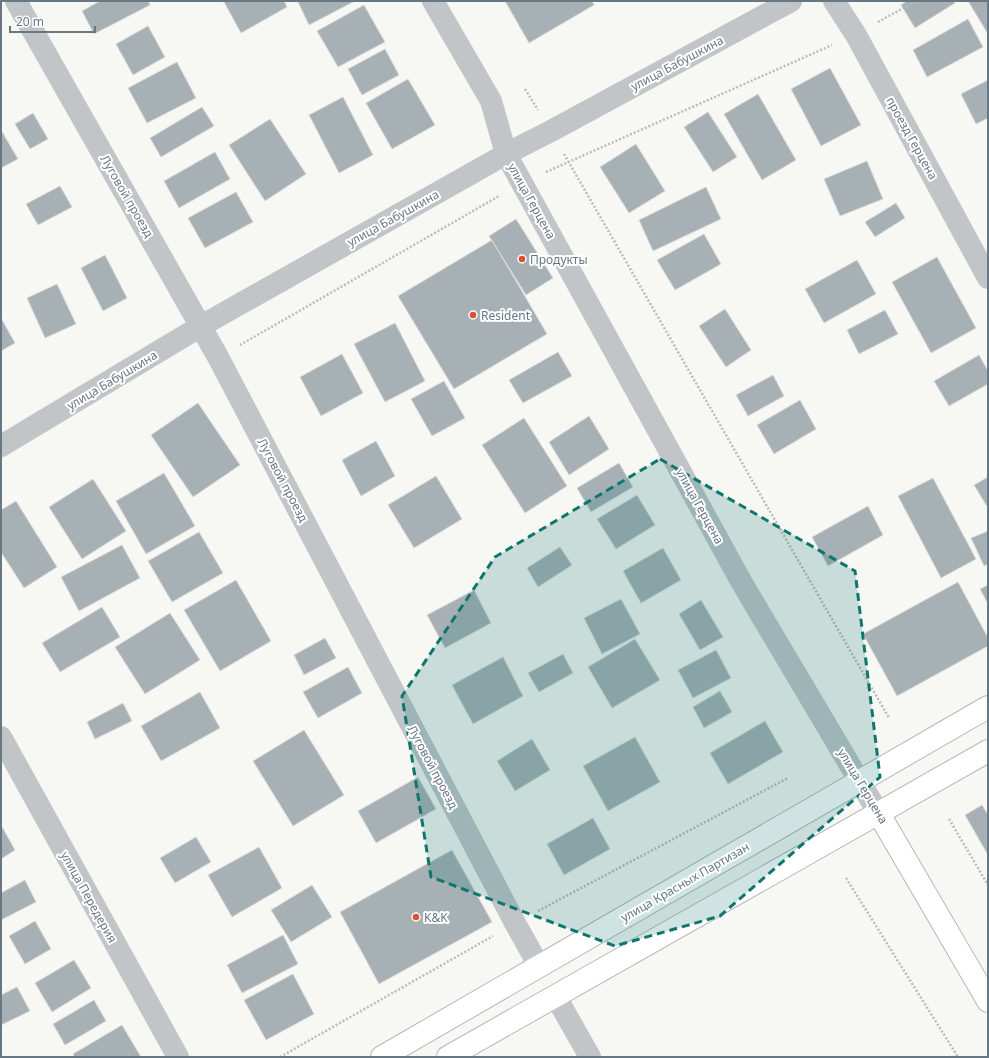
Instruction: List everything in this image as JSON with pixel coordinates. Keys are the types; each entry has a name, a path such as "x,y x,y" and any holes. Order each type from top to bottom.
{"main road":[{"name":"улица Красных Партизан","path":"382,1057 988,708"},
{"path":"448,1057 988,751"},
{"name":"улица Герцена","path":"879,814 988,1001"}],"street":[{"name":"Луговой проезд","path":"16,1 218,357 539,966"},
{"name":"улица Герцена","path":"433,1 491,101 506,154 742,583 879,814"},
{"name":"улица Бабушкина","path":"1,446 201,326 506,154 791,1"},
{"name":"проезд Герцена","path":"834,1 856,35 988,278"},
{"name":"улица Передерия","path":"1,737 178,1057"},
{"path":"556,996 590,1057"}],"path":[{"path":"218,357 522,183 568,161 856,35 916,1"},
{"path":"525,89 551,131 889,718"},
{"path":"950,819 988,885"},
{"path":"846,878 958,1057"}],"highlighted area":[{"path":"660,459 855,571 880,777 720,916 615,946 431,877 402,696 495,557"}],"building":[{"path":"100,1 148,1 150,5 94,34 82,11"},
{"path":"284,1 287,7 241,33 224,2"},
{"path":"355,1 309,25 298,2"},
{"path":"505,1 592,1 594,5 529,43"},
{"path":"907,1 954,1 955,3 915,28 901,5"},
{"path":"968,1 988,1 988,34"},
{"path":"364,5 385,42 338,67 317,31"},
{"path":"968,19 983,47 927,77 913,50"},
{"path":"148,26 165,57 133,75 116,44"},
{"path":"385,49 399,75 362,95 348,69"},
{"path":"177,62 196,98 147,123 128,88"},
{"path":"830,68 861,125 821,146 791,89"},
{"path":"408,79 435,125 392,149 366,103"},
{"path":"988,80 988,118 976,124 961,94"},
{"path":"758,94 796,160 762,180 724,114"},
{"path":"343,97 373,155 339,173 309,115"},
{"path":"202,107 214,126 161,157 150,138"},
{"path":"708,112 737,157 713,172 684,127"},
{"path":"33,113 48,139 30,149 15,124"},
{"path":"270,119 306,174 265,201 229,145"},
{"path":"1,130 18,159 1,168"},
{"path":"636,144 665,191 629,213 600,167"},
{"path":"215,152 230,179 179,208 164,181"},
{"path":"867,161 883,199 840,216 824,179"},
{"path":"60,186 72,207 38,225 26,204"},
{"path":"706,187 721,219 653,251 639,220"},
{"path":"236,192 253,222 205,248 188,218"},
{"path":"896,203 905,218 875,237 865,222"},
{"name":"Продукты","path":"516,219 553,278 526,295 489,236"},
{"path":"704,234 721,264 675,290 657,260"},
{"name":"Resident","path":"492,240 547,334 454,389 398,296"},
{"path":"105,255 127,298 103,311 81,268"},
{"path":"937,257 976,328 931,353 892,282"},
{"path":"857,260 876,294 824,323 805,289"},
{"path":"57,284 76,324 45,338 27,298"},
{"path":"725,309 751,350 726,367 699,326"},
{"path":"885,310 898,334 859,354 847,330"},
{"path":"1,318 15,343 1,351"},
{"path":"395,323 425,381 385,402 354,344"},
{"path":"558,352 572,376 523,403 509,380"},
{"path":"342,354 363,393 321,416 300,377"},
{"path":"979,355 988,371 988,384 949,406 934,381"},
{"path":"773,375 784,396 748,416 736,395"},
{"path":"444,381 465,418 432,436 411,399"},
{"path":"800,400 816,429 774,454 757,425"},
{"path":"198,403 240,465 193,497 151,435"},
{"path":"589,416 609,449 569,475 549,442"},
{"path":"524,418 567,486 525,513 482,445"},
{"path":"376,441 395,476 361,496 342,460"},
{"path":"619,463 633,487 591,512 577,488"},
{"path":"164,473 195,526 146,554 116,501"},
{"path":"436,476 462,519 414,548 388,505"},
{"path":"988,477 988,508 974,485"},
{"path":"933,478 976,559 941,578 898,496"},
{"path":"93,479 126,531 82,559 49,507"},
{"path":"637,495 655,525 616,549 597,519"},
{"path":"16,501 57,567 24,588 1,552 1,510"},
{"path":"868,506 883,535 828,566 812,537"},
{"path":"988,531 988,564 984,566 971,538"},
{"path":"199,532 223,573 172,602 148,561"},
{"path":"122,545 140,578 79,611 61,577"},
{"path":"560,547 572,565 538,587 527,568"},
{"path":"663,548 681,580 641,603 623,571"},
{"path":"236,580 271,641 220,671 184,610"},
{"path":"958,582 988,638 988,646 897,696 863,634"},
{"path":"988,585 988,604 980,589"},
{"path":"474,590 491,623 445,648 427,615"},
{"path":"621,599 640,634 602,654 584,618"},
{"path":"701,600 723,637 700,650 679,614"},
{"path":"102,607 120,637 60,672 42,643"},
{"path":"170,613 200,660 145,694 115,647"},
{"path":"325,638 336,658 304,675 294,655"},
{"path":"635,639 660,680 612,708 588,667"},
{"path":"716,650 731,678 693,698 678,670"},
{"path":"563,654 573,673 539,692 528,673"},
{"path":"503,657 523,696 473,724 452,685"},
{"path":"348,667 362,693 318,718 303,692"},
{"path":"720,691 732,712 704,728 693,707"},
{"path":"200,692 220,728 161,761 141,726"},
{"path":"123,703 132,721 95,739 87,722"},
{"path":"765,721 783,752 728,784 710,753"},
{"path":"304,730 344,795 293,826 253,761"},
{"path":"635,737 660,782 608,811 583,766"},
{"path":"532,739 550,770 515,791 497,761"},
{"path":"418,777 436,809 376,843 358,811"},
{"path":"982,805 988,815 988,855 965,815"},
{"path":"593,818 610,849 564,875 547,844"},
{"path":"1,825 15,850 1,859"},
{"path":"196,837 211,862 175,883 160,858"},
{"path":"259,847 282,888 232,917 208,875"},
{"name":"K&K","path":"452,850 492,922 379,984 340,912"},
{"path":"25,880 36,902 1,920 1,893"},
{"path":"312,885 332,917 291,942 271,910"},
{"path":"35,921 51,949 25,964 9,936"},
{"path":"283,935 298,964 242,993 227,965"},
{"path":"74,960 91,988 52,1012 35,983"},
{"path":"293,974 314,1014 266,1040 244,1000"},
{"path":"17,987 30,1011 1,1025 1,995"},
{"path":"94,1000 106,1021 65,1045 53,1024"},
{"path":"122,1025 141,1057 74,1057 73,1054"}],"place":[{"name":"Продукты","path":"522,259"},
{"name":"Resident","path":"473,315"},
{"name":"K&K","path":"416,917"}]}
